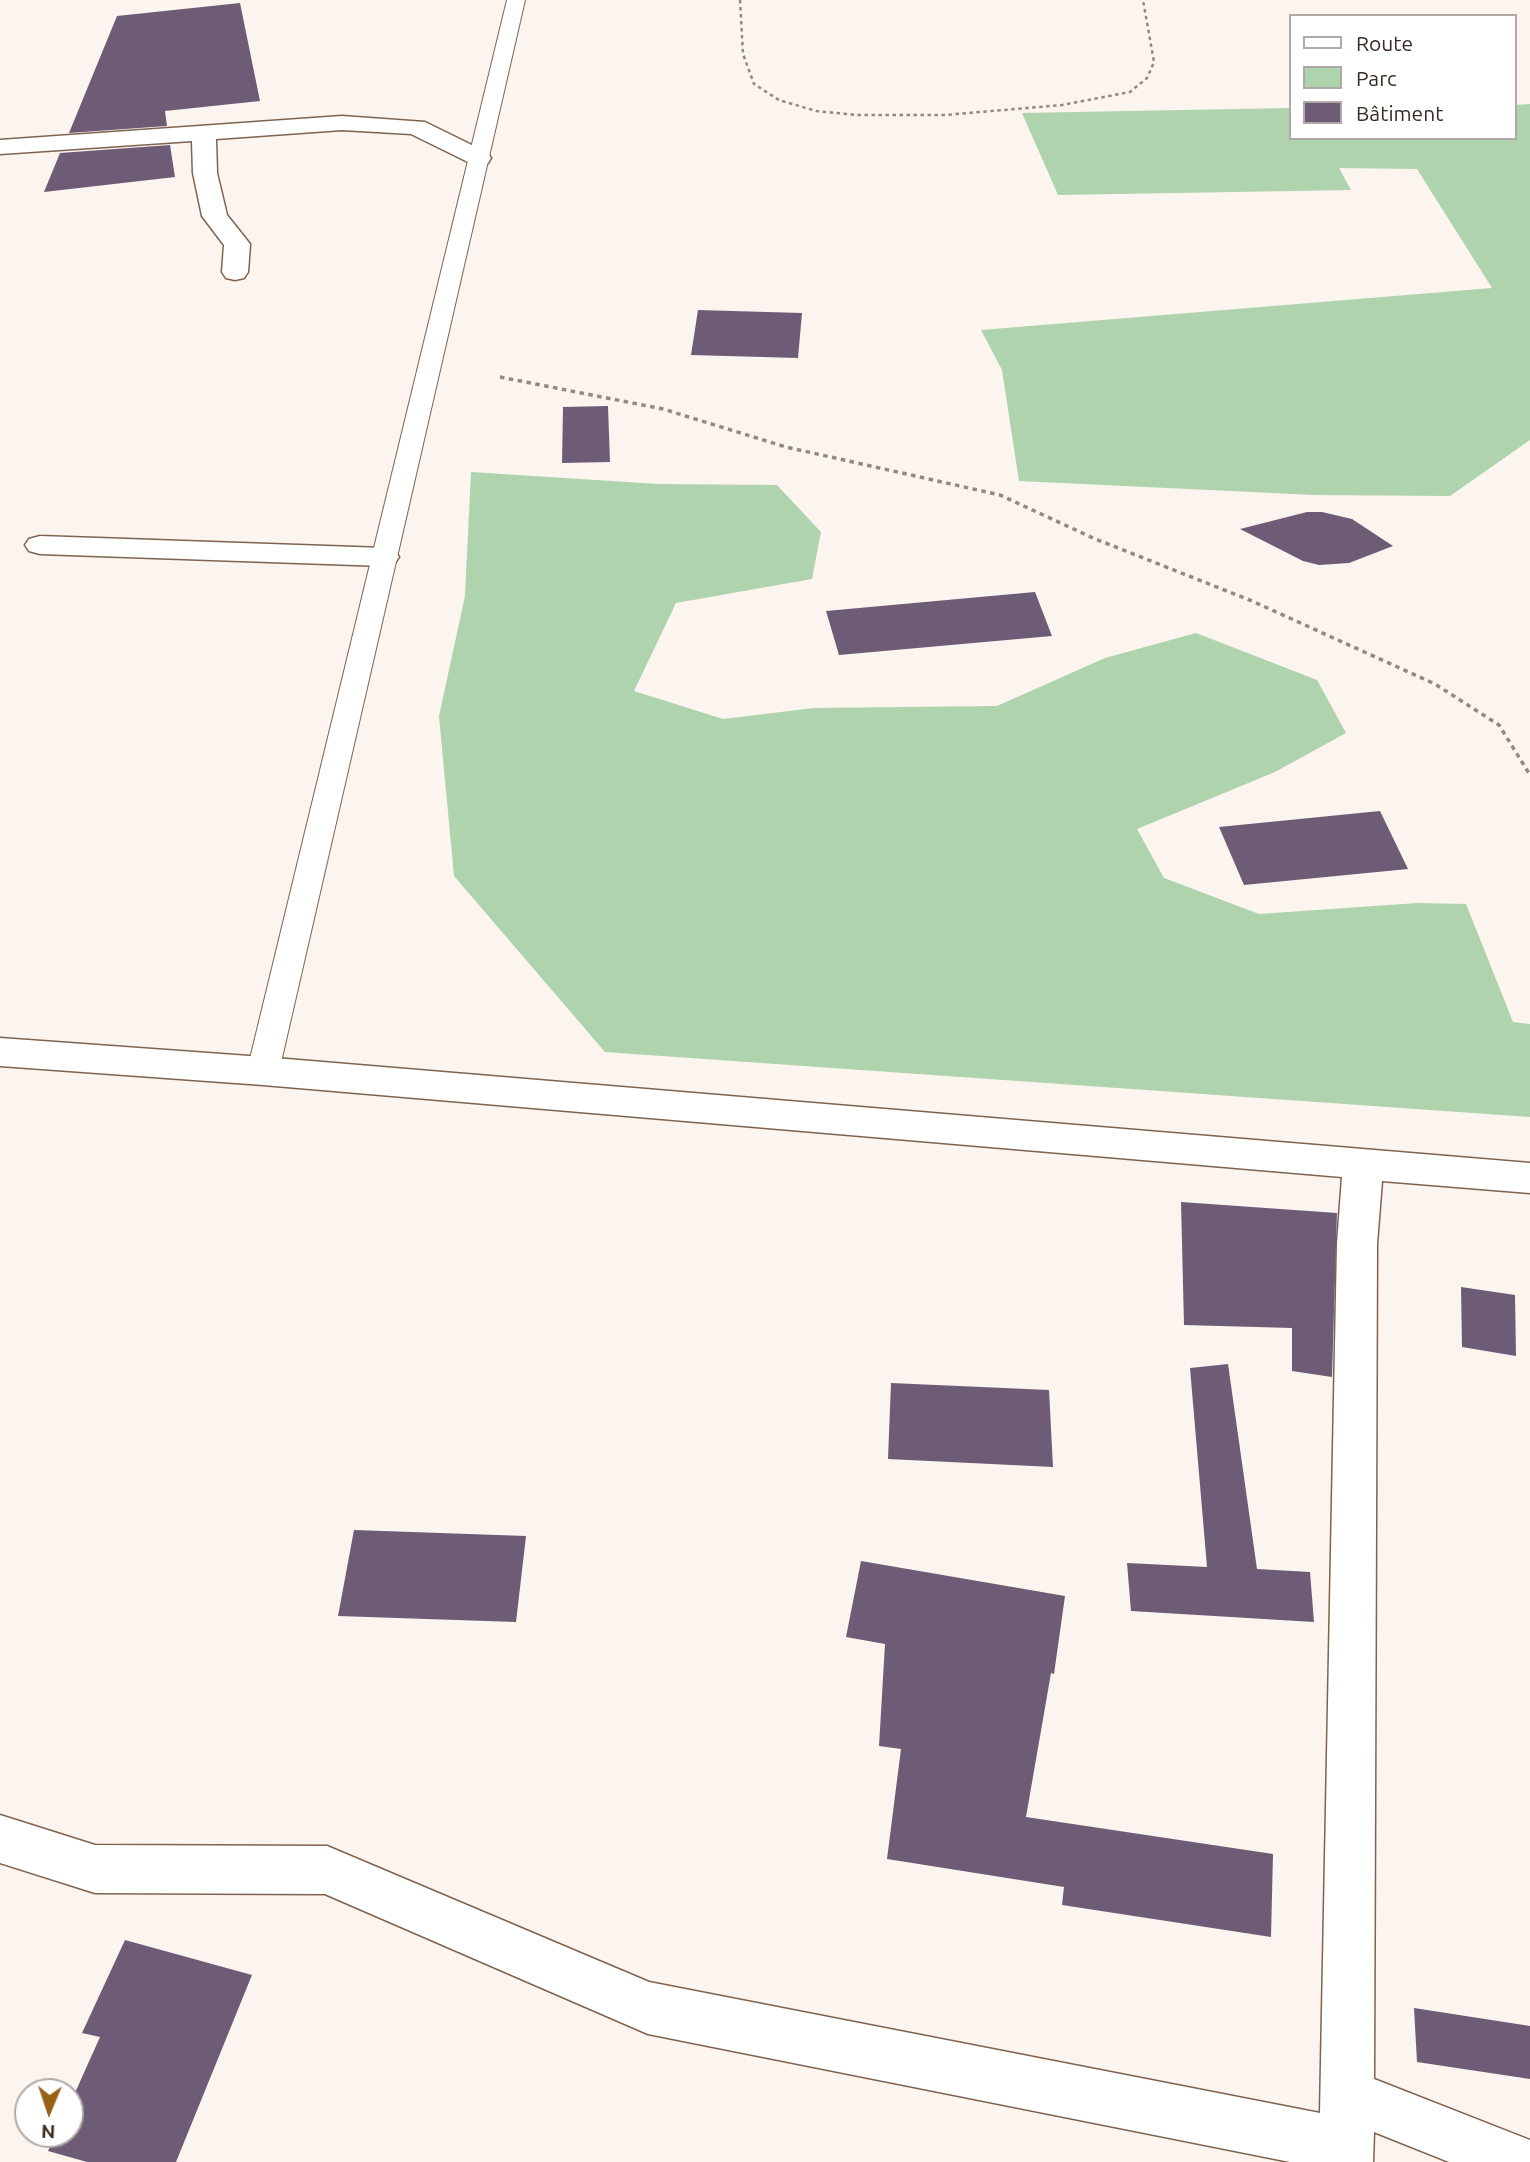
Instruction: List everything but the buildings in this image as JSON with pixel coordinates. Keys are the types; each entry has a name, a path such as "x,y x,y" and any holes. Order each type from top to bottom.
{"street":[{"path":"0,147 342,123 416,127 479,158"},
{"path":"204,131 205,173 215,216 237,244 235,272"},
{"path":"40,544 384,556"},
{"path":"0,1052 263,1071 1530,1178"},
{"path":"1347,2135 1357,1244 1363,1165"},
{"path":"0,1839 95,1868 327,1870 648,2008 1347,2135 1518,2162"}],"lane":[{"path":"263,1071 516,0"}],"path":[{"path":"740,0 743,54 754,84 779,100 816,111 945,115 1062,105 1130,92 1147,78 1154,62 1143,0"},
{"path":"500,377 663,409 786,447 1000,495 1093,538 1252,601 1435,684 1499,725 1530,775"}],"green space":[{"path":"1530,104 1530,440 1450,496 1315,495 1019,481 1002,370 981,330 1492,288 1417,169 1339,168 1351,190 1058,195 1022,113 1288,108 1288,140 1516,140 1516,105"},
{"path":"471,472 658,484 777,485 821,532 812,579 676,603 634,691 723,719 814,708 997,706 1105,658 1196,633 1317,680 1346,733 1275,772 1137,829 1164,878 1259,914 1418,903 1466,904 1513,1022 1530,1024 1530,1117 605,1052 454,876 439,716 465,596"}]}
